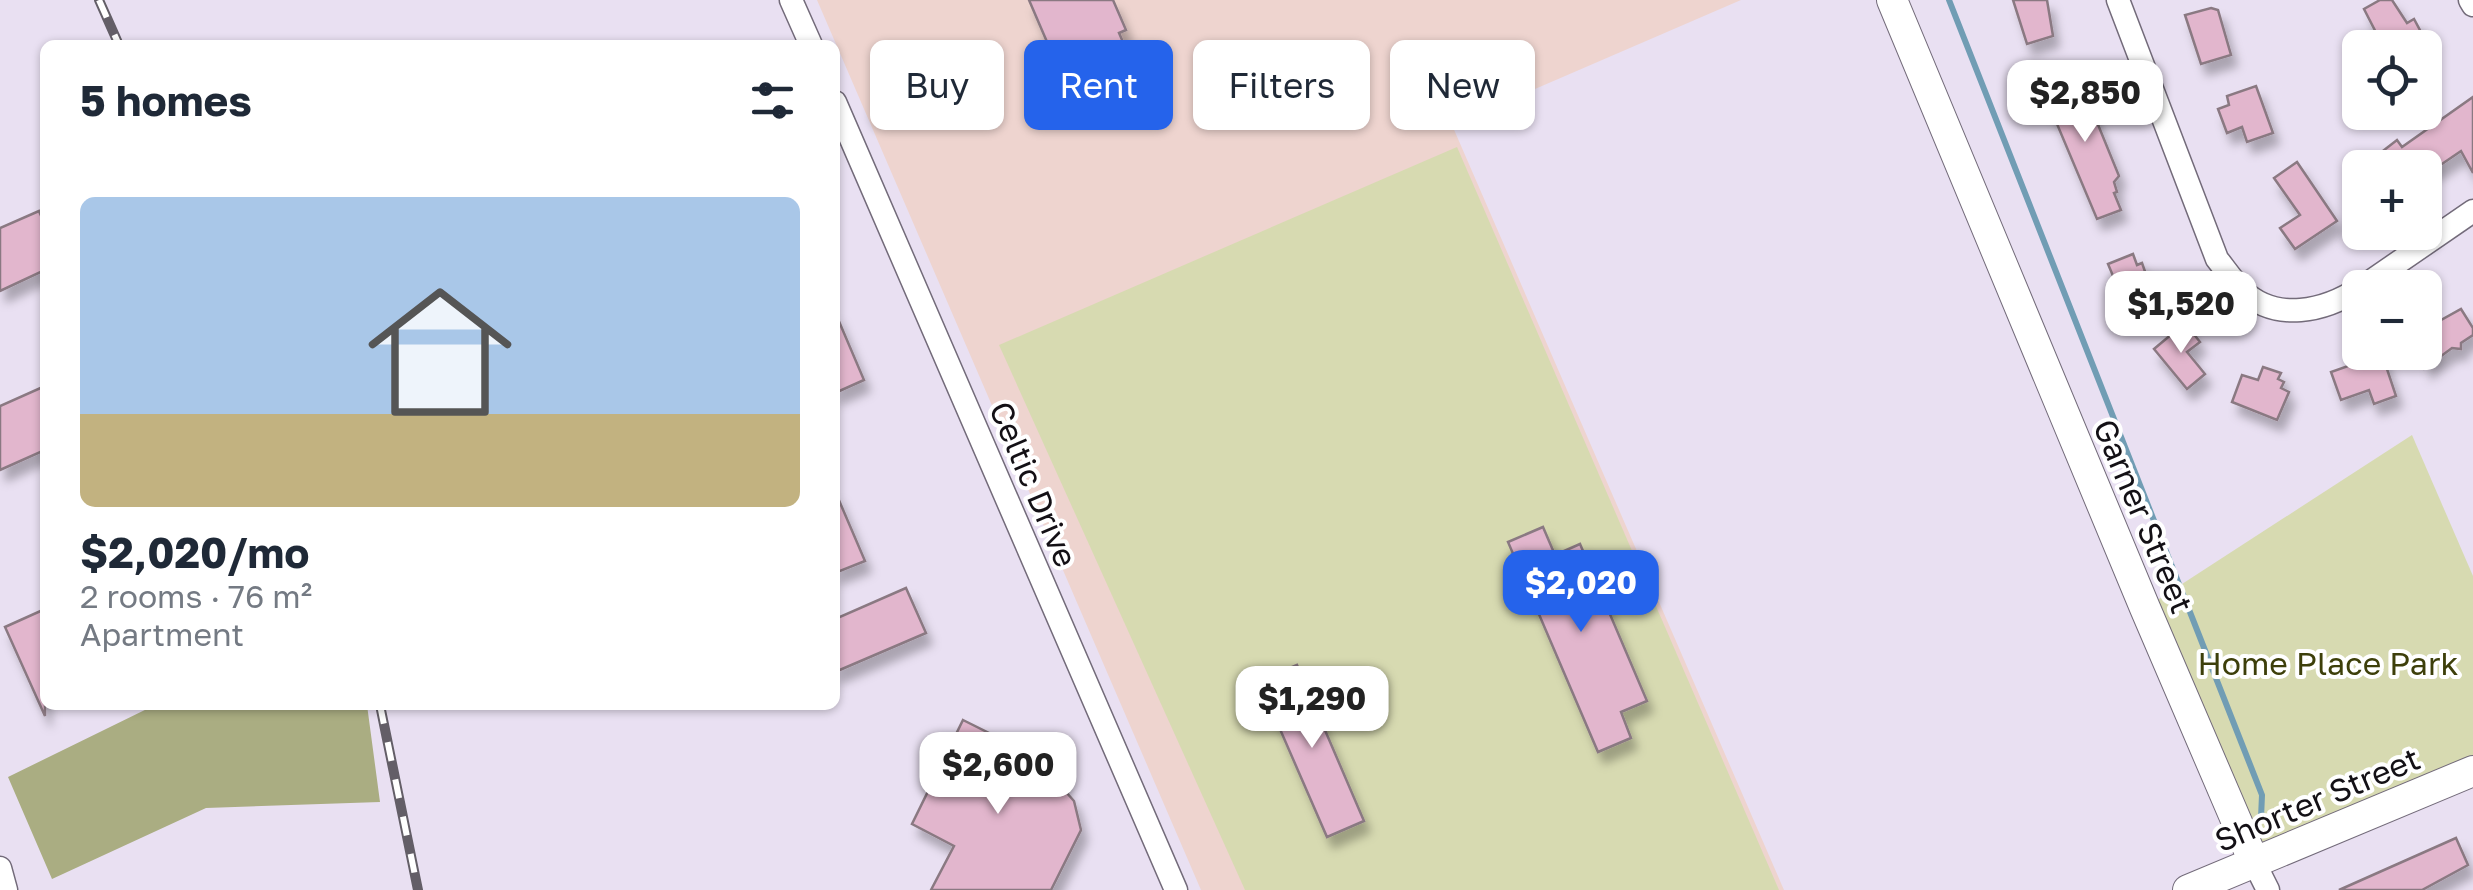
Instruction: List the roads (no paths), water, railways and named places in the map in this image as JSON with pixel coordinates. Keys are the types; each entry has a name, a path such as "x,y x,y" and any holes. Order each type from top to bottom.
{"street":[{"path":"791,0 808,40"},
{"name":"Garner Street","path":"1892,0 2144,608 2268,890"},
{"path":"2118,0 2217,259 2245,293 2278,309 2310,311 2342,297"},
{"name":"Celtic Drive","path":"840,114 1176,890"},
{"path":"2387,270 2473,211"},
{"name":"Shorter Street","path":"2188,890 2473,771"},
{"path":"0,868 6,890"}],"waterway":[{"path":"1949,0 2262,795 2261,818"}],"railway":[{"path":"99,0 117,40"},
{"path":"381,710 418,890"}],"park label":[{"name":"Home Place Park","path":"2328,663"}]}
